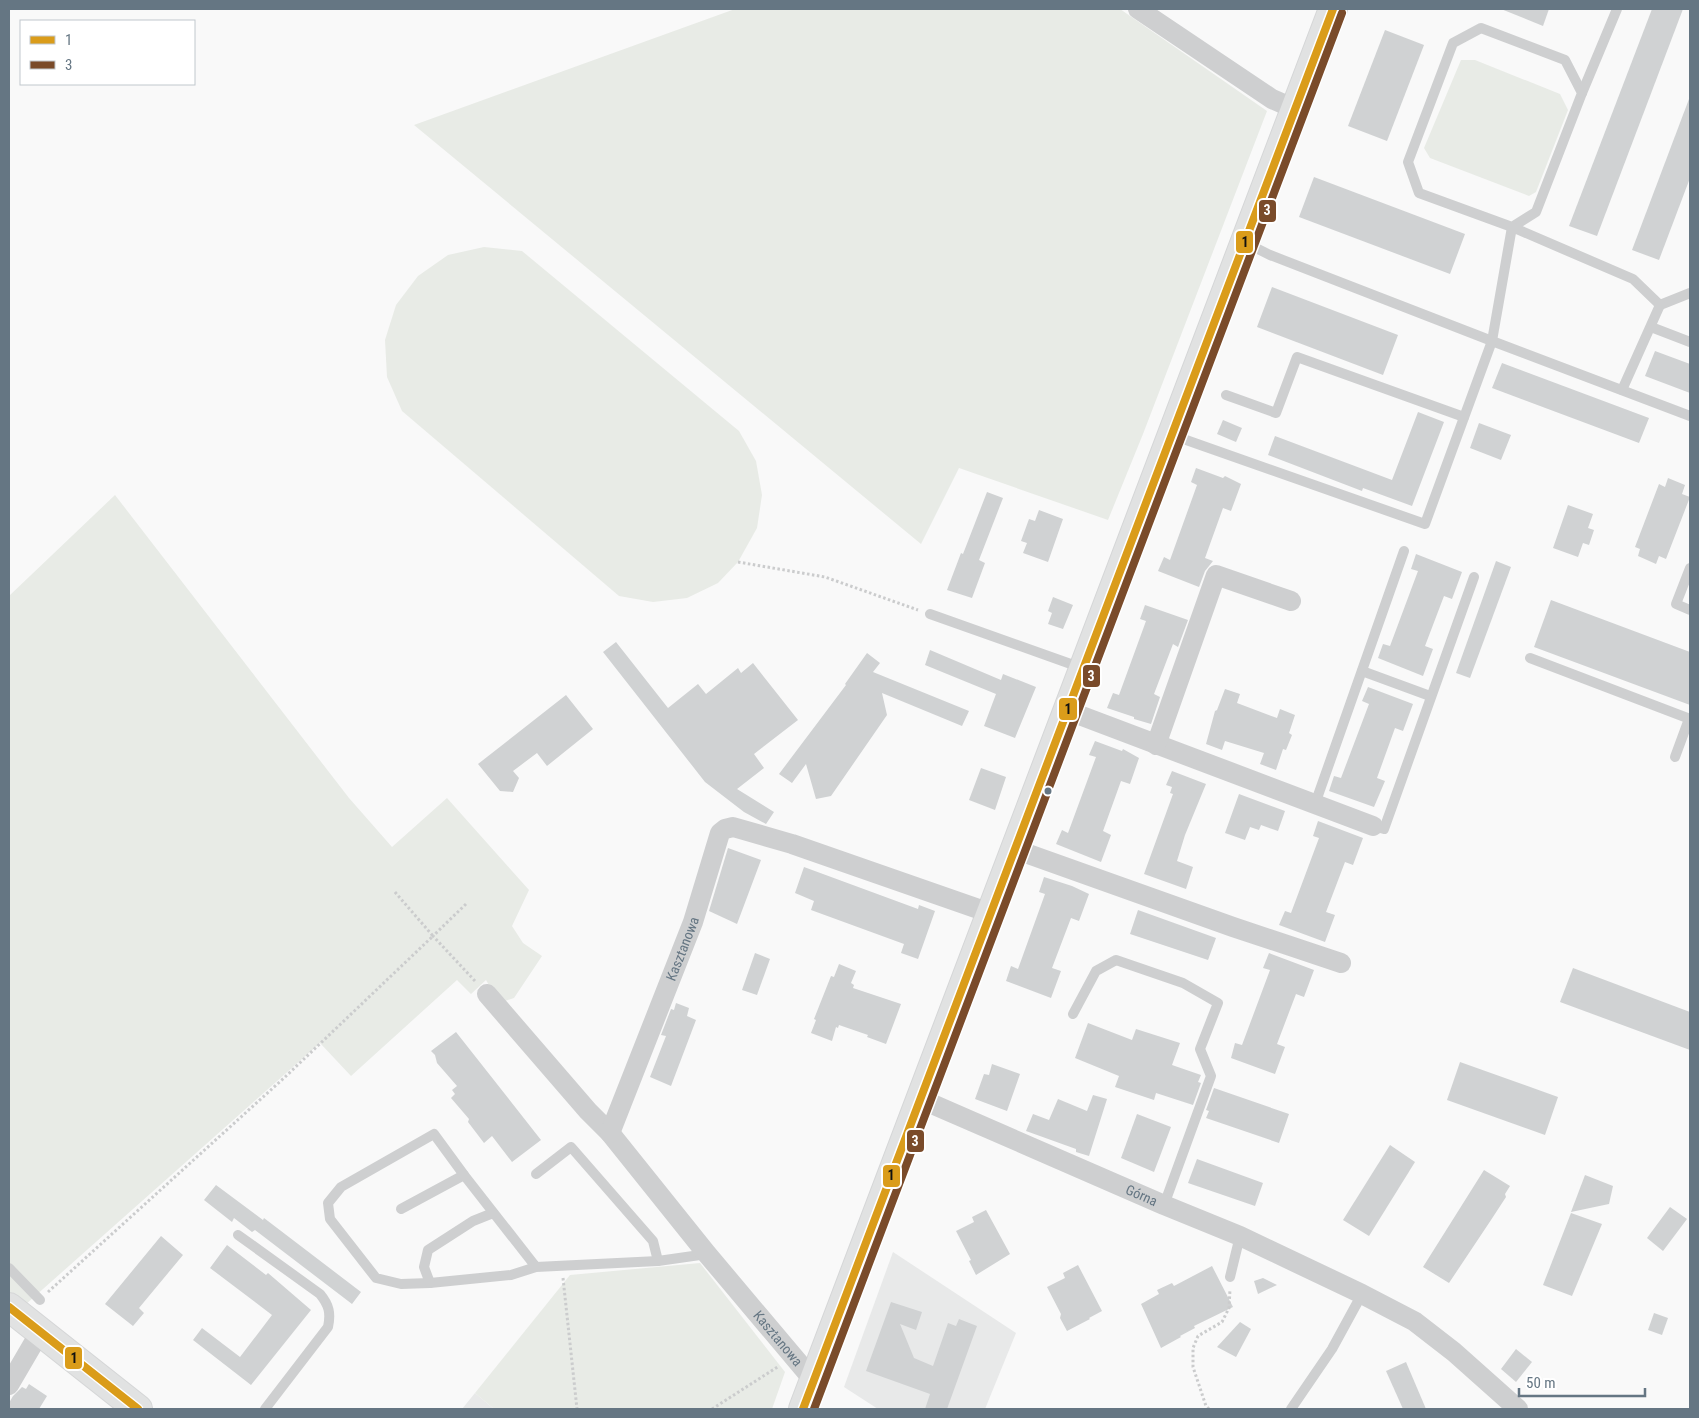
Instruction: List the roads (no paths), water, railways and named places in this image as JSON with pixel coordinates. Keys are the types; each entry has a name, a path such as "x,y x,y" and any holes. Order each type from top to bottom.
{"main road":[{"path":"803,1409 1066,710 1333,9"},
{"path":"9,1307 138,1409"}],"street":[{"path":"1138,9 1272,99 1295,109"},
{"path":"1156,745 1216,575 1291,600"},
{"path":"1066,710 1373,826"},
{"name":"Kasztanowa","path":"610,1133 693,922 720,834 726,829 733,827 792,844 990,913"},
{"path":"1014,849 1233,927 1341,963"},
{"name":"Kasztanowa","path":"487,994 588,1111 610,1133 707,1254 814,1381"},
{"name":"Górna","path":"920,1098 1164,1205 1240,1236 1362,1294 1414,1322 1454,1352 1518,1409"},
{"path":"9,1385 40,1332"}],"lane":[{"path":"1172,435 1425,524 1492,341 1512,227 1536,212 1617,9"},
{"path":"1582,93 1565,60 1480,28 1453,43 1408,162 1419,192 1512,227 1634,278 1660,305"},
{"path":"1245,242 1270,255 1690,416"},
{"path":"1622,390 1660,305 1690,293"},
{"path":"1651,326 1690,342"},
{"path":"1226,395 1276,413 1297,357 1464,417"},
{"path":"1315,804 1404,551"},
{"path":"1690,568 1676,604 1690,610"},
{"path":"1373,826 1384,829 1474,577"},
{"path":"930,614 1082,668"},
{"path":"1530,658 1690,719 1675,757"},
{"path":"1362,672 1430,696"},
{"path":"1073,1014 1096,971 1116,960 1183,983 1218,1003 1200,1049 1211,1076 1164,1205"},
{"path":"536,1267 464,1176 434,1134 341,1187 328,1203 330,1219 376,1278 401,1284 511,1275 536,1267 658,1261 707,1254"},
{"path":"536,1174 571,1146 653,1241 658,1261"},
{"path":"401,1209 464,1176"},
{"path":"430,1283 424,1267 428,1250 473,1221 493,1213"},
{"path":"238,1234 320,1294 326,1301 329,1309 328,1327 265,1409"},
{"path":"1230,1277 1240,1236"},
{"path":"9,1268 40,1300"},
{"path":"1291,1409 1332,1349 1362,1294"}]}
